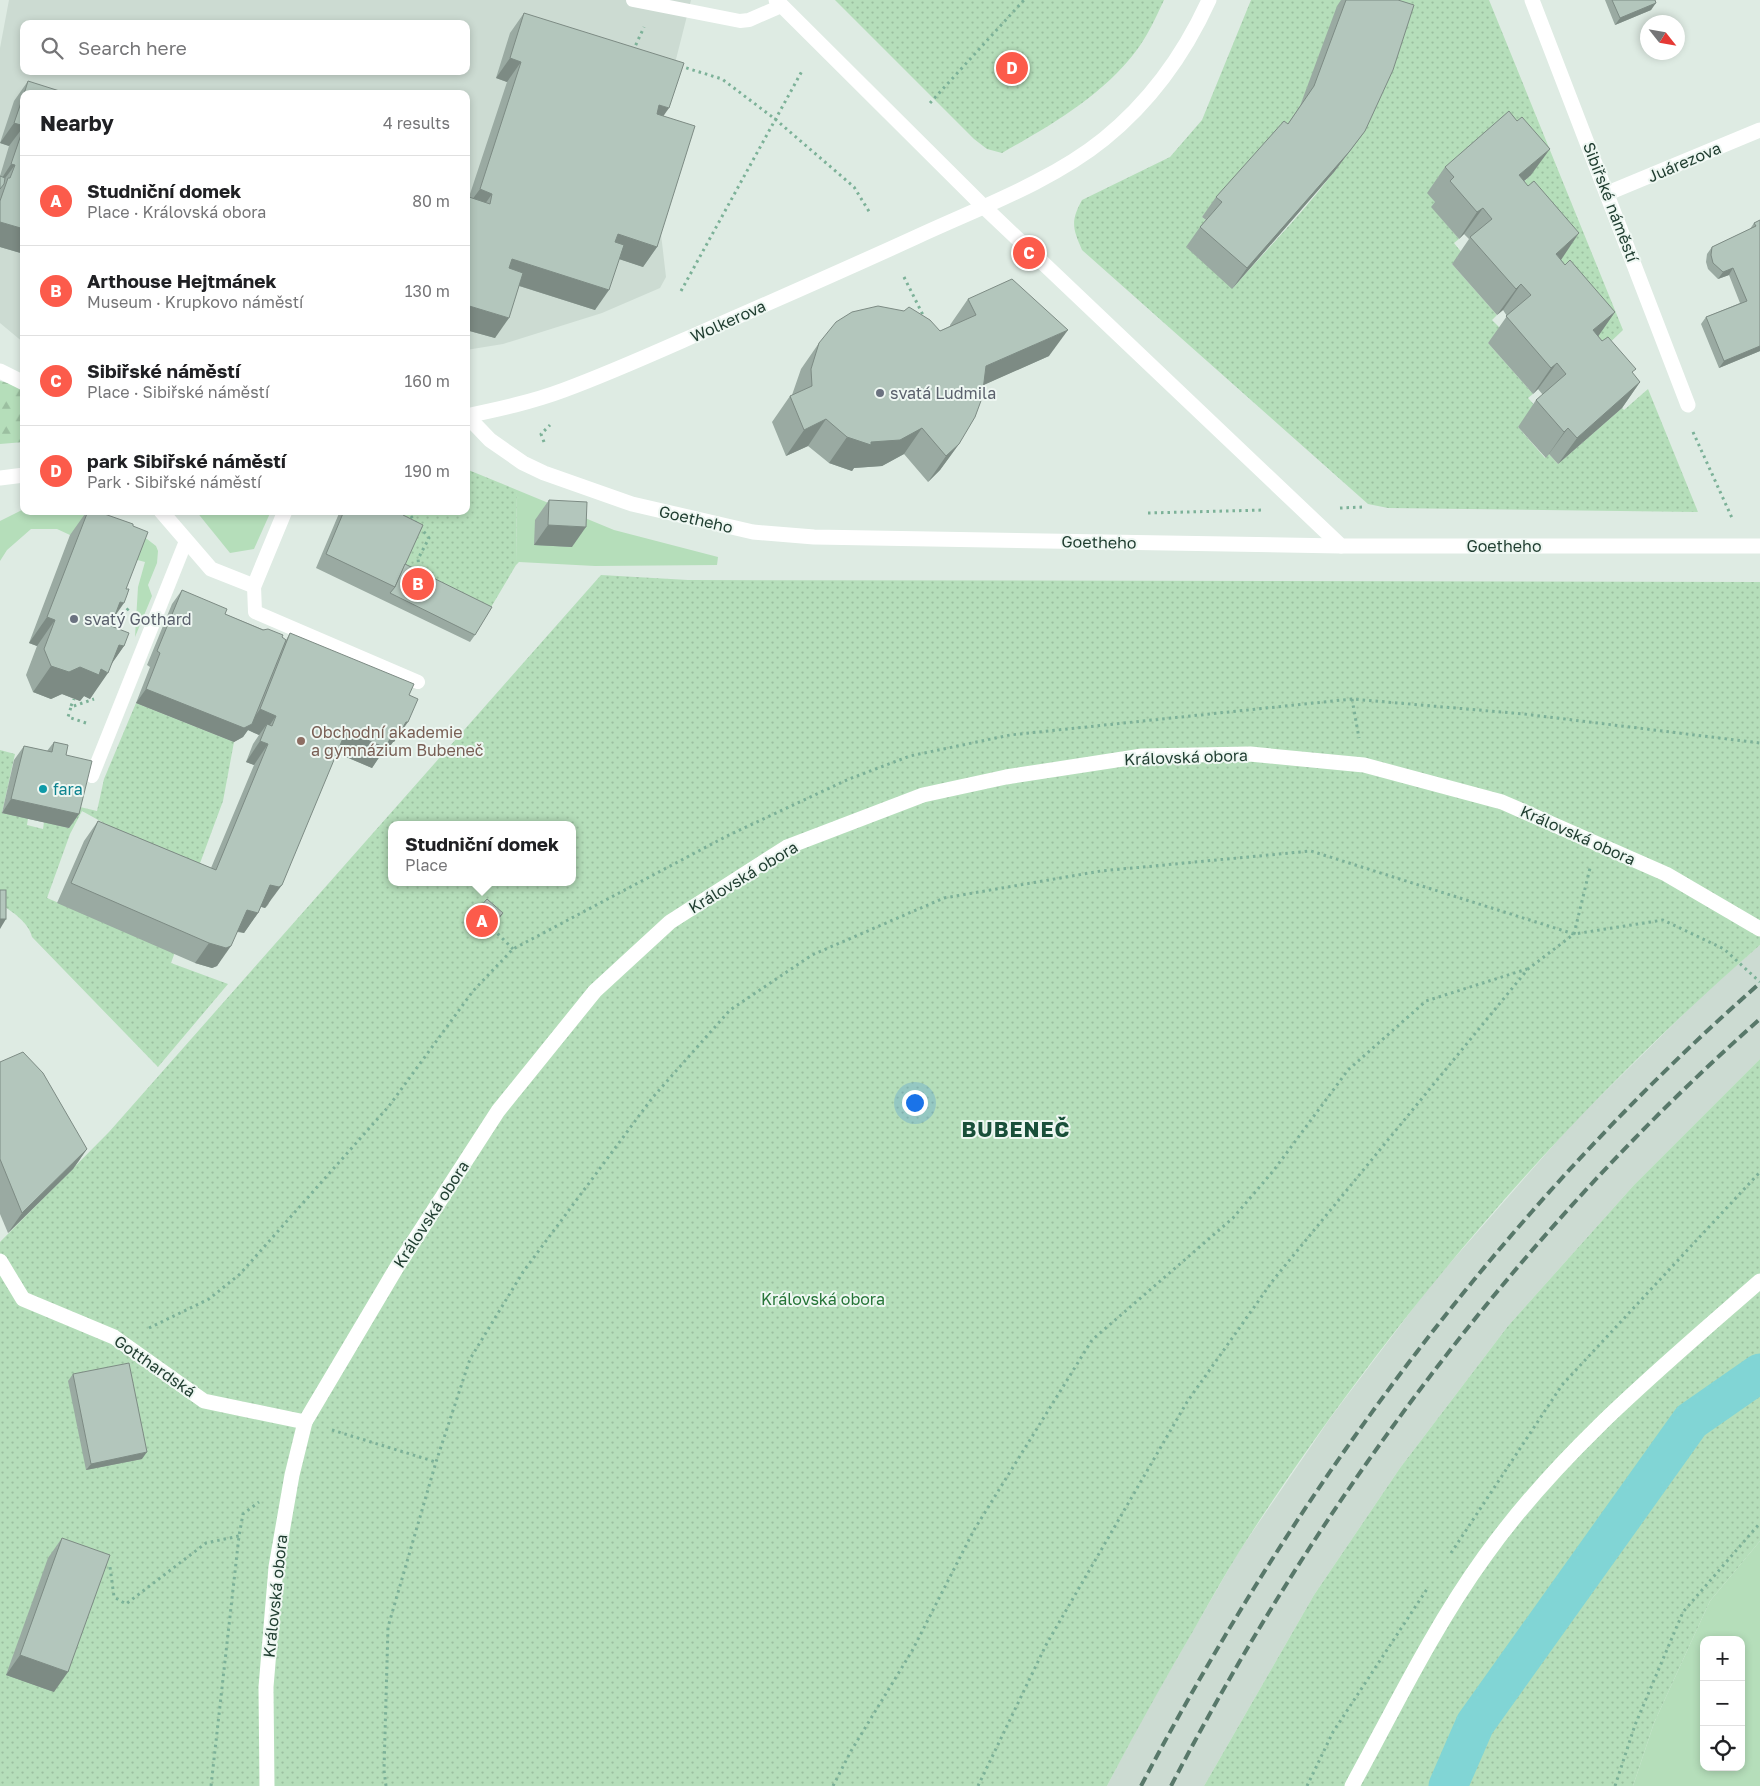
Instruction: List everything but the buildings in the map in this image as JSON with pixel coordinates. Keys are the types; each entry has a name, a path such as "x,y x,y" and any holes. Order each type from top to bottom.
{"street":[{"path":"983,206 1075,160 1130,116 1154,91 1175,64 1193,34 1209,0"},
{"name":"Sibiřské náměstí","path":"1532,0 1608,193 1688,405"},
{"path":"778,3 983,206 1341,546"},
{"name":"Juárezova","path":"1608,193 1760,130"},
{"name":"Wolkerova","path":"470,415 562,391 724,323 983,206"},
{"path":"0,371 20,381"},
{"name":"Goetheho","path":"470,419 503,450 544,473 632,504 753,532 823,538 1341,546 1760,546"},
{"path":"0,478 20,476"},
{"path":"164,515 211,569 254,586 283,515"},
{"name":"Královská obora","path":"267,1786 266,1677 276,1567 292,1475 305,1422 397,1267 498,1111 595,990 670,922 787,847 923,795 1006,777 1142,756 1250,754 1364,765 1502,802 1666,874 1760,929"},
{"name":"Gotthardská","path":"0,1261 23,1299 114,1337 204,1401 305,1422"},
{"path":"1352,1786 1461,1592 1491,1548 1578,1444 1632,1393 1760,1281"}],"lane":[{"path":"633,0 740,21 749,20 778,3"},
{"path":"92,776 186,541"},
{"path":"254,586 255,612 418,682"}],"path":[{"path":"930,103 1024,0"},
{"path":"633,52 642,55"},
{"path":"677,65 722,78 775,119 854,187 870,213"},
{"path":"681,292 802,71"},
{"path":"904,277 927,325"},
{"path":"546,444 542,440 541,434 552,424"},
{"path":"1692,429 1732,518"},
{"path":"1145,513 1363,507"},
{"path":"410,515 429,538 418,559 420,581"},
{"path":"109,621 114,623"},
{"path":"71,707 74,699"},
{"path":"1364,765 1352,699 1524,714 1760,743"},
{"path":"978,1786 1046,1645 1187,1402 1274,1279 1528,969 1574,934 1596,844"},
{"path":"386,1786 384,1770 388,1627 436,1462 470,1359 523,1272 653,1097 730,1010 812,955 944,898 1101,871 1311,851 1574,934 1663,920 1724,949 1760,982"},
{"path":"493,930 513,949"},
{"path":"833,1786 851,1751 912,1651 974,1530 1092,1340 1234,1218 1274,1170 1348,1070 1426,1001 1528,969"},
{"path":"305,1422 436,1462"},
{"path":"210,1786 243,1514 292,1475"},
{"path":"1615,1786 1635,1725 1683,1612 1760,1523"},
{"path":"102,1564 110,1567 114,1597 126,1604 206,1543 239,1536"}],"shaded area":[{"path":"9,0 691,0 670,83 655,128 659,217 666,277 660,288 602,313 503,344 470,349 470,90 20,90 20,340 0,323 0,48"},
{"path":"1760,945 1760,1059 1634,1185 1508,1326 1400,1468 1314,1595 1204,1786 1107,1786 1142,1719 1238,1553 1331,1417 1430,1286 1573,1123 1707,991"}],"green space":[{"path":"835,0 1164,0 1140,45 1107,82 1057,121 1002,153 987,149 974,139"},
{"path":"1251,0 1489,0 1623,330 1600,352 1518,187 1531,175 1436,203 1432,207 1459,239 1454,243 1463,254 1452,264 1497,315 1492,320 1502,330 1488,343 1533,394 1528,398 1538,409 1518,427 1545,458 1549,454 1558,464 1622,408 1624,410 1648,389 1698,512 1388,508 1368,504 1082,250 1075,231 1074,220 1082,200 1170,157 1202,120","holes":["1314,73 1366,121 1353,144 1322,188 1233,288 1208,222 1202,217 1286,129 1300,106"]},
{"path":"0,381 20,386 20,442 0,444"},
{"path":"470,471 517,490 516,565 487,614 399,570 394,515 470,515"},
{"path":"517,490 614,530 718,557 717,565 595,566 519,562 516,565"},
{"path":"20,511 20,515 95,516 70,535 57,529 31,529 7,550 0,561 0,521"},
{"path":"199,515 269,515 254,549 230,553"},
{"path":"138,532 156,546 158,551 157,563 148,585 152,596 135,637 138,587 145,562 130,558"},
{"name":"Královská obora","path":"601,575 688,580 1760,582 1760,945 1686,1012 1614,1082 1478,1230 1414,1307 1294,1468 1239,1552 1107,1786 0,1786 0,1242 109,1132"},
{"path":"136,703 234,742 223,801 196,874 82,811 70,834 47,898 175,952 171,963 228,984 158,1067 32,937 24,922 0,904 0,750 15,754 2,813 28,818 27,825 43,829 44,822 69,828 80,807 97,811 104,779"},
{"path":"1760,1059 1760,1541 1710,1601 1654,1723 1633,1786 1204,1786 1314,1595 1400,1468 1508,1326 1634,1185"},
{"path":"1760,1541 1760,1786 1633,1786 1654,1723 1710,1601"}],"waterway":[{"path":"1448,1786 1475,1724 1691,1421 1760,1373"}],"railway":[{"path":"1141,1786 1202,1674 1268,1565 1339,1459 1414,1356 1493,1257 1578,1161 1666,1070 1760,983"},
{"path":"1171,1786 1229,1680 1292,1576 1359,1474 1431,1376 1507,1280 1587,1189 1672,1101 1760,1019"}],"place":[{"name":"park Sibiřské náměstí","path":"1012,68"},
{"name":"Sibiřské náměstí","path":"1029,253"},
{"name":"svatá Ludmila","path":"880,393"},
{"name":"Arthouse Hejtmánek","path":"418,584"},
{"name":"svatý Gothard","path":"74,619"},
{"name":"Obchodní akademie a gymnázium Bubeneč","path":"301,741"},
{"name":"fara","path":"43,789"},
{"name":"Studniční domek","path":"482,921"}],"district":[{"name":"BUBENEČ","path":"1016,1130"}]}
